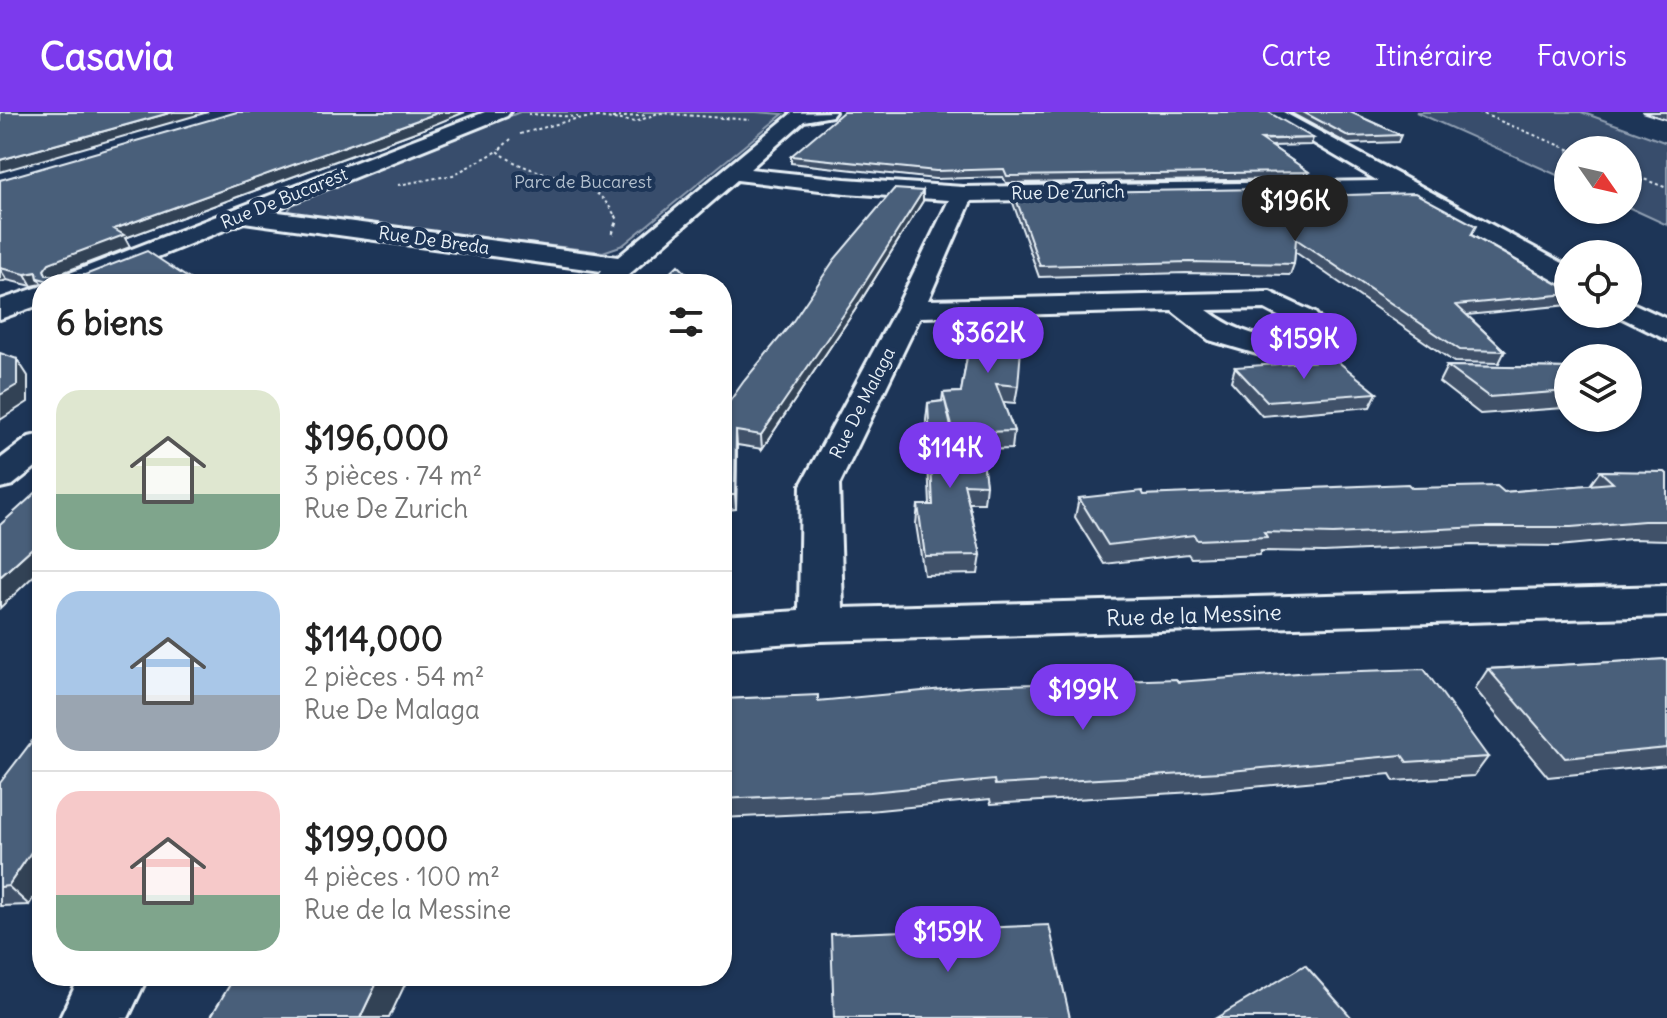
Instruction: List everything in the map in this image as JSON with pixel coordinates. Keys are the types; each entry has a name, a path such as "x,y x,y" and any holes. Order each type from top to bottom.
{"street":[{"name":"Rue De Bucarest","path":"93,274 500,112"},
{"path":"733,173 798,117 826,112"},
{"path":"1270,112 1554,269"},
{"name":"Rue De Breda","path":"243,215 598,273 625,266 733,173"},
{"name":"Rue De Zurich","path":"733,173 845,186 963,194 1405,187"},
{"name":"Rue De Malaga","path":"821,625 820,485 910,309 963,194"},
{"path":"0,310 32,298"},
{"path":"910,309 1177,301"},
{"path":"1642,318 1667,331"},
{"path":"0,477 32,453"},
{"name":"Rue de la Messine","path":"732,631 821,625 1667,601"},
{"path":"93,1018 111,986"}],"path":[{"path":"500,112 587,118 647,115 791,123"},
{"path":"1478,112 1554,143"},
{"path":"610,118 636,123 646,120 647,115"},
{"path":"587,118 536,128 512,138 498,151 507,161 519,167 578,179 601,194 617,219 598,273"},
{"path":"1642,178 1667,188"}],"green space":[{"name":"Parc de Bucarest","path":"520,112 783,114 623,245 603,252 292,215 288,211 293,203"},
{"path":"1416,112 1581,112 1667,143 1667,225 1642,213 1642,136 1554,136 1554,174"}],"building":[{"path":"0,112 173,112 0,160"},
{"path":"237,112 440,112 114,229 124,235 49,263 44,270 46,274 25,274 0,268 0,180"},
{"path":"843,112 1268,112 1313,138 1261,139 1309,172 1007,176 1004,169 936,171 791,156"},
{"path":"1303,112 1350,112 1401,135 1350,137"},
{"path":"1337,188 1347,195 1415,193 1476,226 1471,235 1554,282 1554,295 1456,305 1505,351 1460,350 1296,239 1294,264 1189,262 1040,266 1014,193"},
{"path":"894,189 923,191 855,298 761,435 736,431 735,495 732,495 732,398 791,324 834,260"},
{"path":"147,251 182,274 88,274"},
{"path":"678,265 687,274 669,274"},
{"path":"1024,312 1018,386 996,384 1014,431 954,433 943,393 961,392 974,316"},
{"path":"0,353 17,359 17,385 0,395"},
{"path":"1336,360 1377,393 1267,401 1235,367"},
{"path":"1447,366 1554,368 1554,392 1489,397"},
{"path":"945,401 955,444 981,444 986,485 964,484 981,555 925,556 918,505 933,505 928,403"},
{"path":"1600,471 1665,472 1667,521 1333,534 1264,532 1267,537 1197,540 1194,535 1108,545 1079,498 1142,491 1144,495 1408,484 1412,488 1497,486 1504,492 1613,483"},
{"path":"32,496 32,548 0,577 0,525"},
{"path":"1667,659 1667,748 1565,758 1488,669"},
{"path":"1424,669 1488,757 1407,762 1402,755 1220,772 995,785 994,780 870,792 732,799 732,699 818,695 818,701 975,686 1176,679 1178,682 1298,673"},
{"path":"32,741 32,851 8,886 0,887 0,783"},
{"path":"1049,925 1070,1018 834,1018 831,934"},
{"path":"1305,965 1352,1018 1216,1018"},
{"path":"229,986 375,986 360,1018 210,1018"}]}
